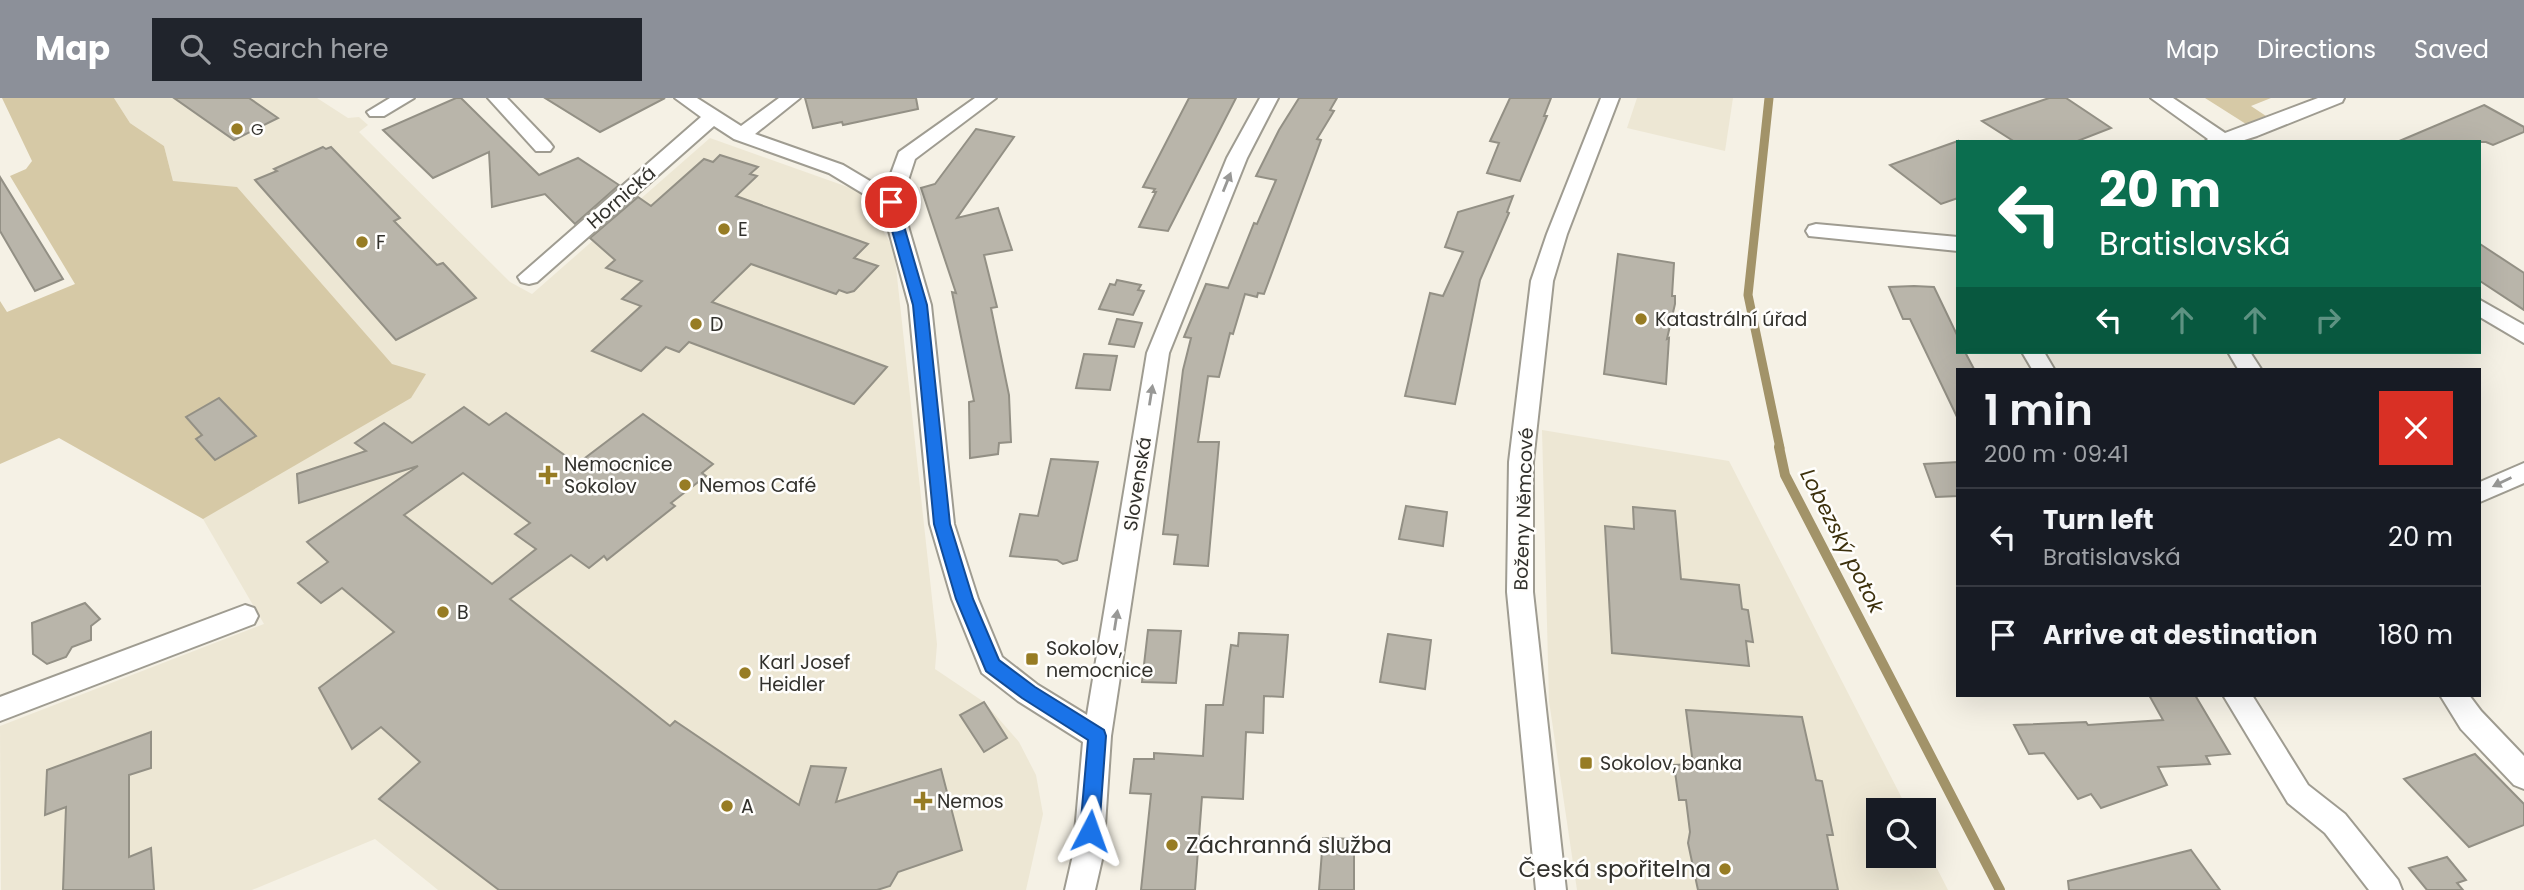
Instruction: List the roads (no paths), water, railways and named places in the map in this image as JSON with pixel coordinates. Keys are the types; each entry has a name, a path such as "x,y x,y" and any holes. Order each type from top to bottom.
{"street":[{"path":"377,112 405,98"},
{"path":"497,98 543,146"},
{"path":"684,98 741,135 836,169 891,202"},
{"path":"741,135 791,98"},
{"path":"987,98 906,156 891,202 920,305 942,524 965,599 992,665 1028,693 1097,736"},
{"name":"Slovenská","path":"1080,890 1088,855 1097,736 1158,354 1237,158 1269,98"},
{"name":"Boženy Němcové","path":"1551,890 1520,592 1521,462 1542,281 1557,234 1610,98"},
{"path":"2160,98 2220,140"},
{"path":"2224,140 2335,98"},
{"name":"Hornická","path":"529,277 713,117"},
{"path":"1816,231 1956,244"},
{"path":"2481,308 2524,335"},
{"path":"2481,493 2524,472"},
{"path":"0,709 245,616"},
{"path":"2238,697 2298,794 2325,813 2387,890"},
{"path":"2455,697 2480,730 2524,776"}],"waterway":[{"name":"Lobezský potok","path":"1769,98 1748,295 1780,448"},
{"name":"Lobezský potok","path":"1779,447 1785,475 2000,890"}],"place":[{"name":"G","path":"237,129"},
{"name":"E","path":"724,229"},
{"name":"F","path":"362,242"},
{"name":"Katastrální úřad","path":"1641,319"},
{"name":"D","path":"696,324"},
{"name":"Nemocnice Sokolov","path":"548,475"},
{"name":"Nemos Café","path":"685,485"},
{"name":"B","path":"443,612"},
{"name":"Sokolov, nemocnice","path":"1032,659"},
{"name":"Karl Josef Heidler","path":"745,673"},
{"name":"Sokolov, banka","path":"1586,763"},
{"name":"Nemos","path":"923,801"},
{"name":"A","path":"727,806"},
{"name":"Záchranná služba","path":"1172,845"},
{"name":"Česká spořitelna","path":"1725,869"}]}
